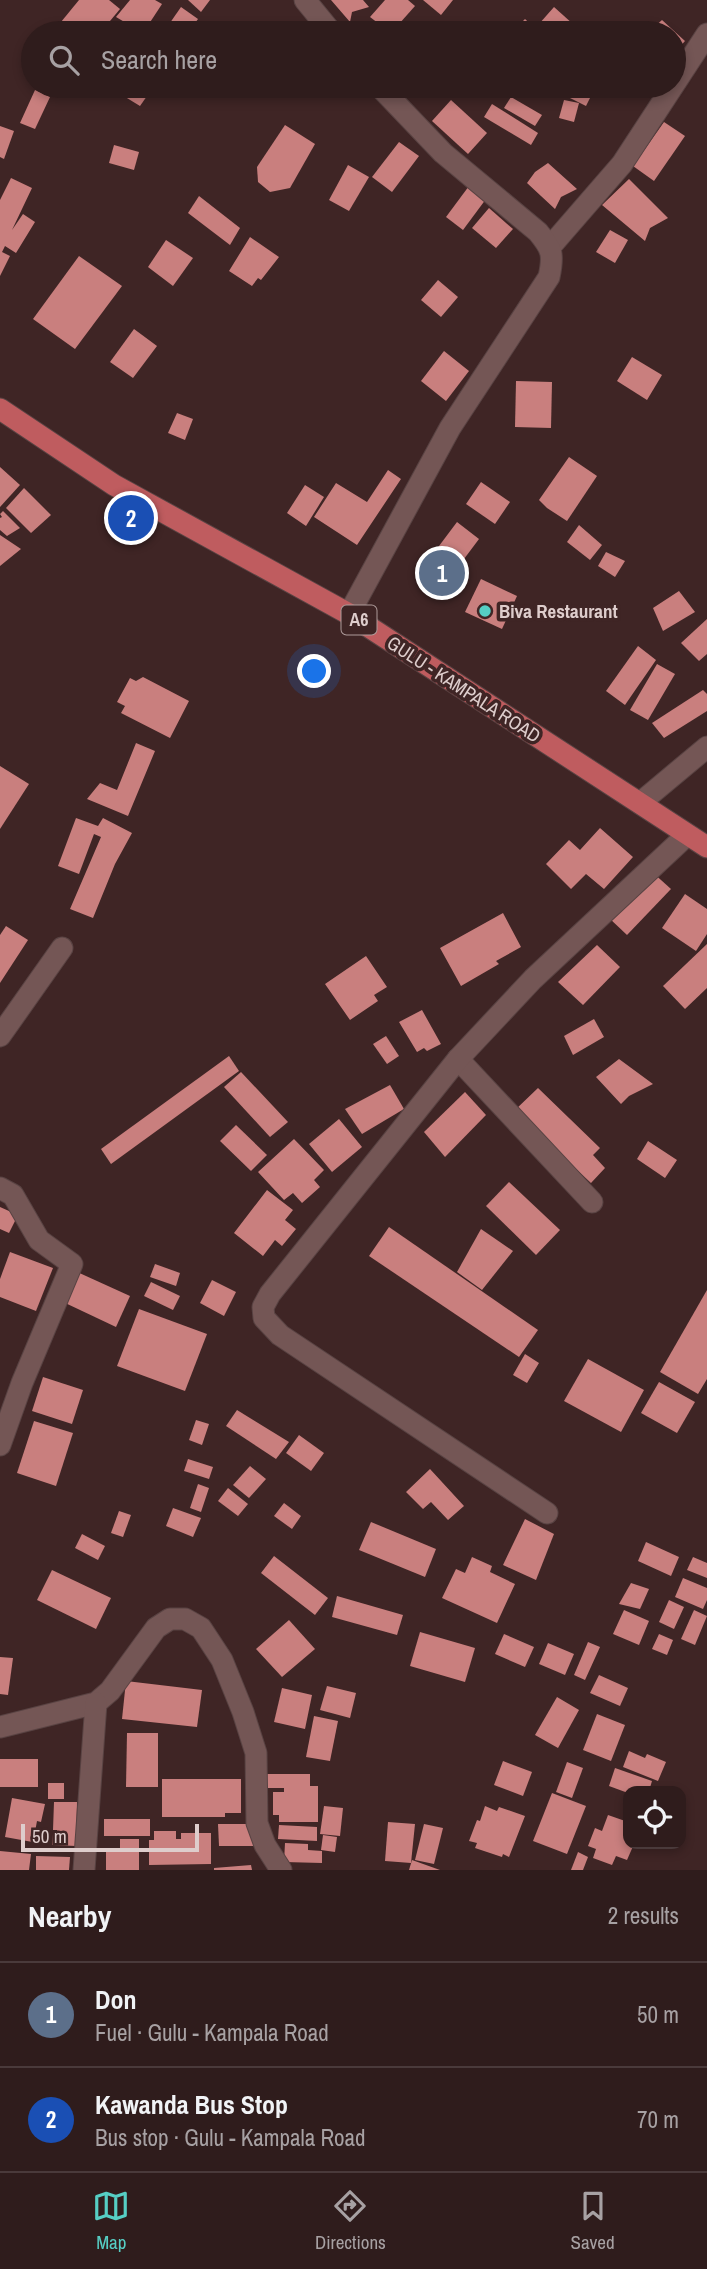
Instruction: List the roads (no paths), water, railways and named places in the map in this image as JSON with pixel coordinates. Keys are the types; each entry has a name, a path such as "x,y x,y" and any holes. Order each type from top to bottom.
{"main road":[{"name":"GULU - KAMPALA ROAD","path":"0,409 114,485 349,614 707,848"}],"street":[{"path":"305,0 322,21"},
{"path":"686,66 707,34"},
{"path":"349,614 450,428 549,277 552,261 550,247 538,232 443,153 390,98"},
{"path":"550,247 622,164 665,98"},
{"path":"640,803 707,747"},
{"path":"547,1513 280,1335 264,1318 263,1307 270,1294 458,1059 533,979 687,835"},
{"path":"0,1036 62,948"},
{"path":"458,1059 592,1202"},
{"path":"0,1188 13,1195 39,1240 72,1264 22,1383 0,1445"},
{"path":"0,1727 96,1703 110,1691 156,1628 170,1619 186,1619 201,1628 222,1660 243,1712 256,1753 257,1823 264,1845 281,1870"},
{"path":"83,1870 96,1703"}],"place":[{"name":"Kawanda Bus Stop","path":"131,518"},
{"name":"Don","path":"442,573"},
{"name":"Biva Restaurant","path":"485,611"}]}
